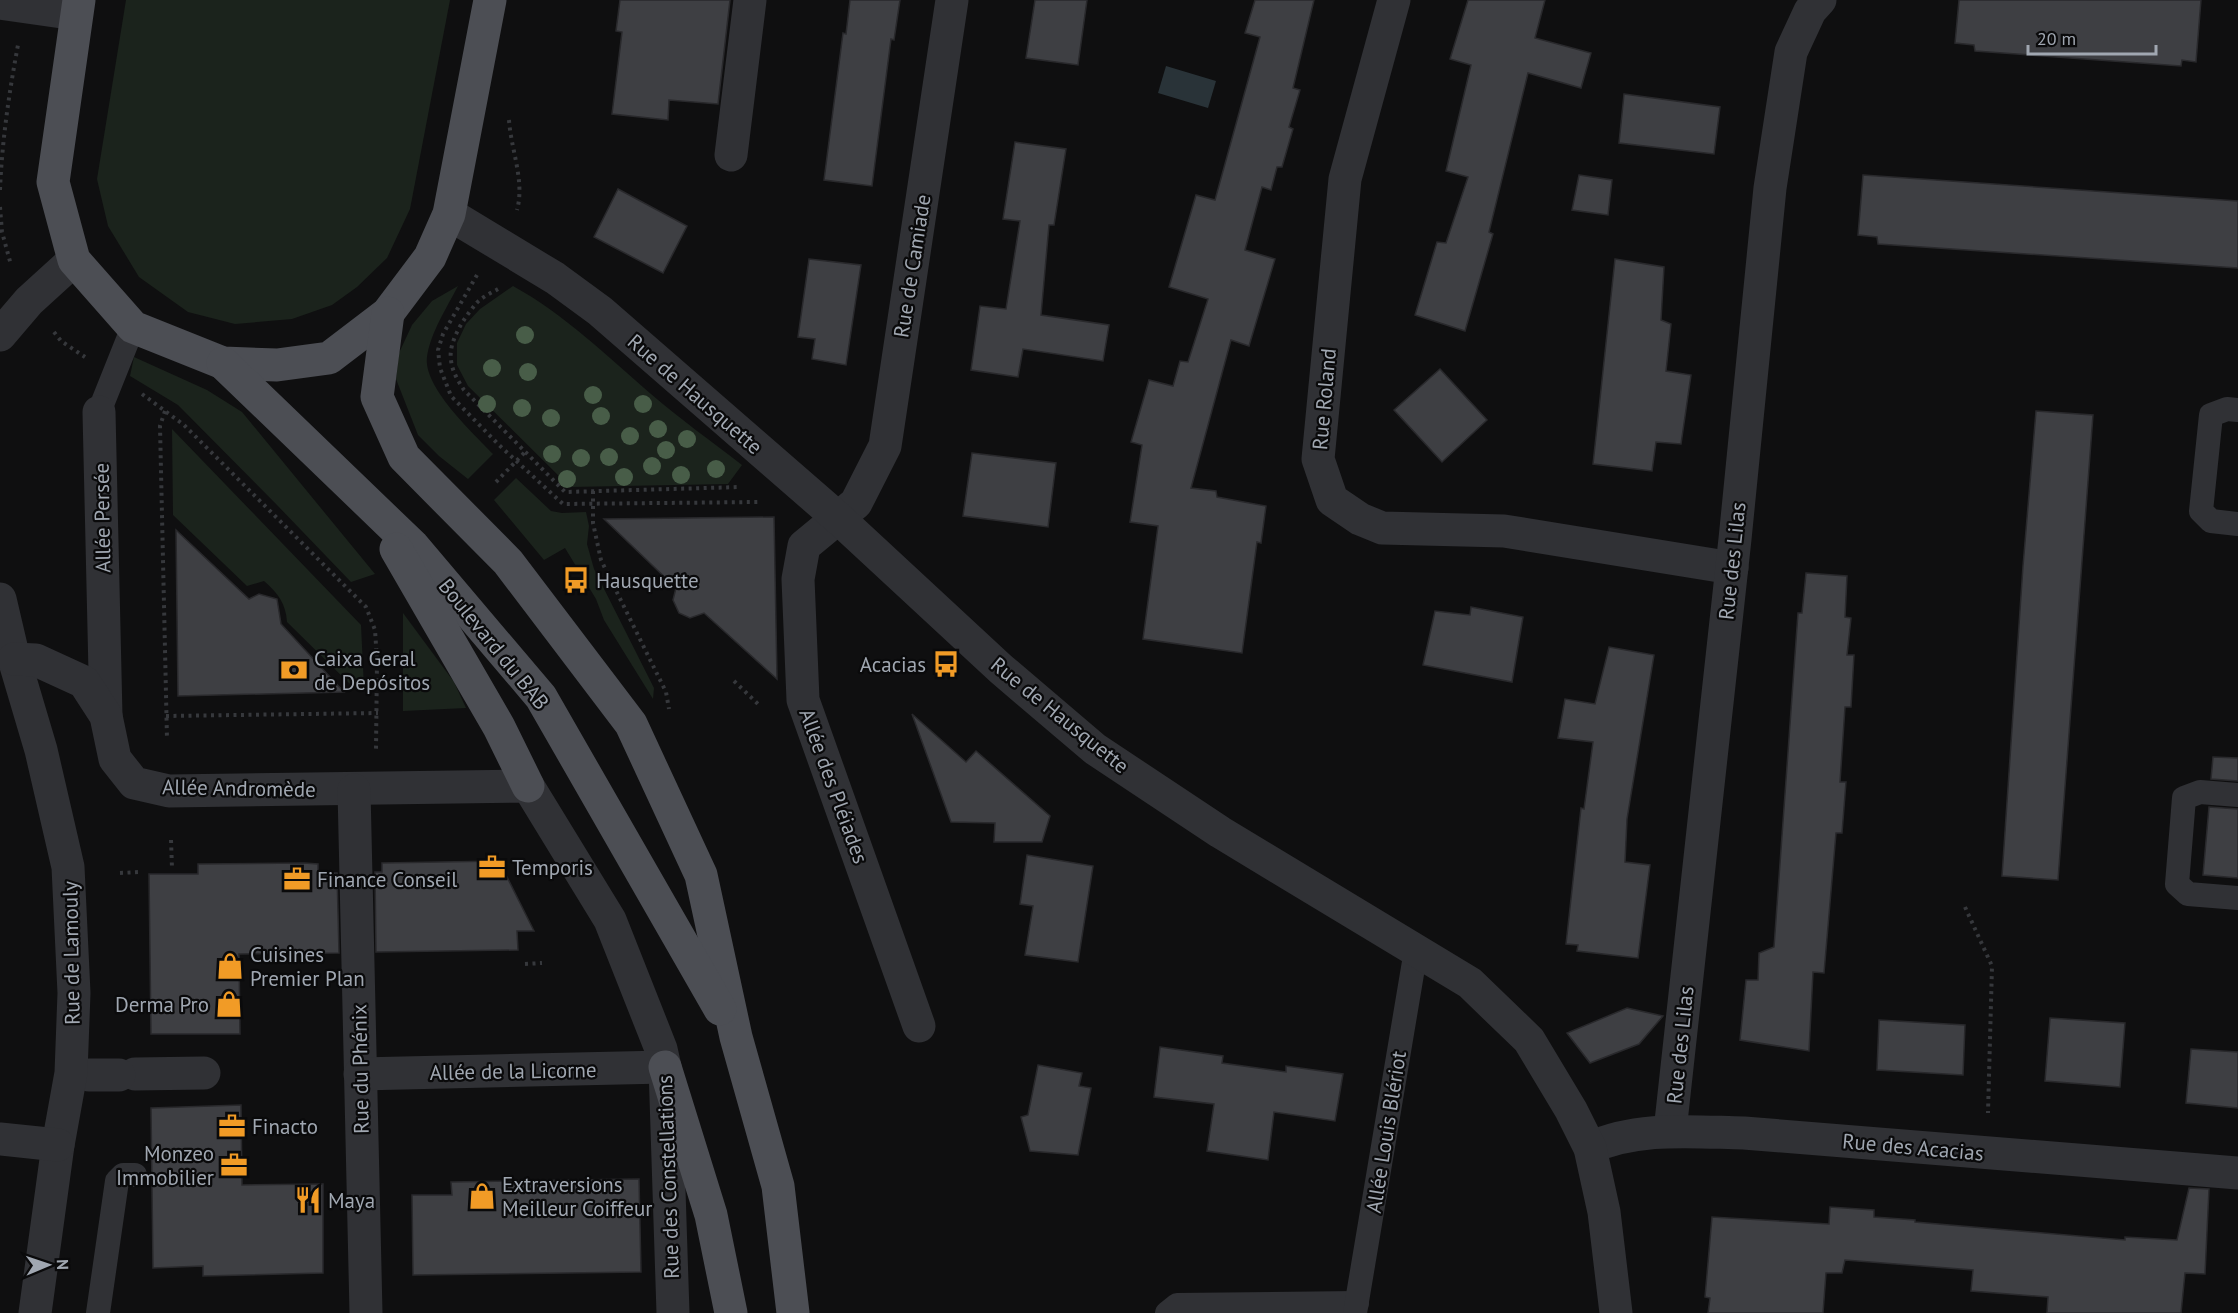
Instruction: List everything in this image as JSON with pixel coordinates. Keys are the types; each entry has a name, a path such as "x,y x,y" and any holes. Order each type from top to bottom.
{"main road":[{"path":"78,7 53,182 74,260 133,327 224,363 277,365 329,358 388,313 430,257 449,214 490,0"},
{"name":"Boulevard du BAB","path":"388,313 377,397 404,458 508,562 631,724 701,875 736,1036 778,1186 793,1313"},
{"name":"Boulevard du BAB","path":"224,363 413,546 541,697 736,1036"},
{"path":"370,504 499,727 528,786"},
{"path":"666,1067 711,1215 731,1313"}],"street":[{"path":"731,155 750,0"},
{"name":"Rue de Camiade","path":"838,518 856,503 885,446 952,0"},
{"name":"Rue Roland","path":"1394,0 1345,179 1318,459 1332,500 1360,519 1382,528 1504,531 1732,568"},
{"name":"Rue des Lilas","path":"1670,1131 1732,568 1770,188 1791,52 1810,11 1820,0"},
{"path":"0,3 78,7"},
{"name":"Rue de Hausquette","path":"449,214 555,278 600,311 838,518 1001,669 1095,749 1220,832 1470,983 1529,1040 1572,1110 1590,1148 1604,1212 1616,1313"},
{"path":"0,335 29,301 74,260"},
{"name":"Allée Persée","path":"99,412 106,716"},
{"name":"Allée des Pléiades","path":"838,518 804,546 798,579 803,700 919,1026"},
{"name":"Rue de Lamouly","path":"0,598 14,659 41,750 68,867 73,1016 71,1073 58,1145 40,1312"},
{"name":"Allée Andromède","path":"14,659 36,660 84,682 106,716 115,759 134,783 170,791 528,786"},
{"name":"Rue des Constellations","path":"528,786 610,920 666,1067 673,1313"},
{"name":"Rue du Phénix","path":"354,789 352,1074 366,1313"},
{"name":"Allée de la Licorne","path":"352,1074 666,1067"},
{"path":"114,1075 204,1073"},
{"name":"Rue des Acacias","path":"1590,1148 1610,1138 1670,1131 1744,1133 2238,1173"},
{"path":"0,1139 58,1145"}],"lane":[{"name":"Allée Persée","path":"99,412 133,327"},
{"path":"2238,410 2227,409 2211,415 2200,511 2211,521 2238,524"},
{"path":"2238,795 2200,792 2184,798 2177,884 2188,894 2238,898"},
{"name":"Allée Louis Blériot","path":"1356,1308 1416,950"},
{"path":"98,1313 117,1181 123,1175 135,1174"},
{"path":"1167,1313 1177,1305 1356,1308"}],"path":[{"path":"0,190 2,155 12,80"},
{"path":"508,116 520,185 518,209"},
{"path":"0,207 2,232 9,259"},
{"path":"472,283 443,334 438,350 440,368 451,396 563,504 773,502 813,497"},
{"path":"504,285 476,303 453,342 450,358 454,373 464,390 565,492 751,486"},
{"path":"61,341 114,375 184,425 366,607 375,630 378,712 376,754"},
{"path":"165,411 160,426 167,739"},
{"path":"496,482 525,452"},
{"path":"593,491 593,523 601,560 666,692 669,709 661,709"},
{"path":"734,681 758,704"},
{"path":"166,716 378,712"},
{"path":"171,840 172,868"},
{"path":"120,873 140,872"},
{"path":"1965,907 1992,966 1986,1153"},
{"path":"525,964 542,963"}],"shaded area":[{"path":"126,0 450,0 410,209 387,258 357,287 332,305 292,319 235,324 188,312 139,277 108,226 97,179"},
{"path":"1166,66 1216,81 1208,108 1158,93"},
{"path":"458,286 435,330 427,357 428,369 441,395 462,422 493,454 468,479 439,456 418,435 396,379 399,353 412,325 432,301"},
{"path":"513,286 567,322 684,421 742,465 728,484 570,487 468,386 457,365 457,343 466,324 480,309"},
{"path":"134,357 207,390 242,412 375,574 351,582 178,405 130,376"},
{"path":"172,429 361,625 364,688 354,688 287,622 283,604 269,585 264,581 247,586 173,515"},
{"path":"516,478 551,511 586,512 589,526 587,544 594,569 654,688 653,699 604,620 596,599 565,548 544,560 494,500"},
{"path":"403,613 454,682 466,708 403,711"}],"building":[{"path":"620,0 730,0 718,104 669,100 668,120 612,114 622,32 616,31"},
{"path":"850,0 900,0 894,40 891,39 872,186 824,180 843,33 846,34"},
{"path":"1035,0 1087,0 1078,65 1026,58"},
{"path":"1255,0 1314,0 1293,88 1300,90 1289,127 1293,129 1282,167 1277,167 1271,190 1262,187 1245,250 1275,259 1249,346 1231,340 1191,488 1216,491 1217,497 1266,506 1261,543 1257,542 1242,653 1143,639 1158,526 1130,522 1142,445 1131,442 1149,380 1173,386 1180,361 1188,362 1208,299 1169,287 1196,195 1215,200 1260,37 1245,33"},
{"path":"1468,0 1545,0 1535,38 1591,53 1581,88 1528,73 1489,232 1493,234 1465,331 1415,315 1437,242 1446,243 1468,177 1446,171 1471,65 1450,59"},
{"path":"1959,0 2201,0 2196,62 2182,60 2181,66 1975,51 1974,45 1955,43"},
{"path":"1624,94 1720,107 1714,154 1619,143"},
{"path":"1015,142 1066,149 1054,225 1049,225 1041,315 1109,325 1103,361 1023,349 1018,377 971,370 980,306 1006,309 1020,221 1003,219"},
{"path":"1579,175 1612,180 1608,215 1572,210"},
{"path":"1863,175 2238,201 2238,268 1878,244 1877,237 1858,235"},
{"path":"618,189 687,226 663,273 594,237"},
{"path":"809,259 861,265 846,365 812,359 815,339 798,337"},
{"path":"1615,259 1664,267 1661,320 1671,324 1666,371 1691,375 1681,444 1656,442 1652,471 1593,464"},
{"path":"1440,369 1487,420 1442,462 1394,410"},
{"path":"2036,411 2093,415 2058,880 2002,876"},
{"path":"972,453 1056,463 1048,527 963,516"},
{"path":"774,517 777,679 704,613 690,618 679,613 673,600 676,588 604,519"},
{"path":"176,530 249,599 259,594 277,599 281,624 344,692 178,696"},
{"path":"1806,573 1847,576 1845,617 1851,618 1847,655 1854,655 1851,707 1845,707 1840,782 1846,782 1842,833 1836,833 1824,973 1813,972 1809,1051 1740,1040 1746,980 1758,980 1759,953 1774,947 1798,613 1802,613"},
{"path":"1471,607 1523,617 1512,682 1423,665 1435,611 1470,615"},
{"path":"1609,647 1654,655 1627,819 1625,862 1650,865 1638,958 1577,951 1578,945 1566,944 1581,808 1584,809 1593,742 1558,738 1565,699 1595,704"},
{"path":"912,714 966,762 976,751 1050,816 1042,842 994,842 995,823 951,822"},
{"path":"2213,757 2238,758 2238,781 2211,779"},
{"path":"2209,807 2238,809 2238,878 2203,875"},
{"path":"1027,855 1093,866 1078,962 1025,955 1033,906 1020,904"},
{"path":"499,861 534,931 517,931 518,950 376,952 375,872 382,872 382,863"},
{"path":"198,864 318,864 318,873 337,873 339,953 239,954 240,1034 151,1034 149,874 198,874"},
{"path":"1627,1008 1663,1016 1639,1044 1590,1063 1567,1033"},
{"path":"2050,1018 2125,1023 2120,1087 2045,1081"},
{"path":"1879,1020 1965,1025 1963,1075 1877,1070"},
{"path":"1160,1047 1223,1056 1222,1063 1286,1072 1286,1066 1343,1074 1335,1121 1274,1112 1268,1160 1207,1151 1214,1104 1154,1097"},
{"path":"2191,1049 2238,1052 2238,1108 2186,1103"},
{"path":"1038,1065 1082,1073 1079,1086 1091,1088 1078,1155 1030,1151 1021,1117 1028,1115"},
{"path":"241,1105 242,1185 323,1184 323,1273 203,1276 203,1266 153,1268 151,1108"},
{"path":"639,1179 641,1272 413,1275 412,1195 452,1195 451,1182"},
{"path":"2189,1188 2209,1189 2205,1274 2185,1273 2181,1313 2047,1313 2048,1297 1971,1291 1973,1270 1845,1260 1842,1273 1826,1273 1823,1313 1708,1313 1710,1298 1705,1297 1712,1217 1829,1224 1830,1207 1874,1210 1874,1217 1915,1220 1915,1222 2125,1240 2125,1237 2177,1240"}],"place":[{"name":"Hausquette","path":"576,580"},
{"name":"Acacias","path":"946,664"},
{"name":"Caixa Geral de Depósitos","path":"294,670"},
{"name":"Temporis","path":"492,867"},
{"name":"Finance Conseil","path":"297,879"},
{"name":"Cuisines Premier Plan","path":"230,966"},
{"name":"Derma Pro","path":"229,1004"},
{"name":"Finacto","path":"232,1126"},
{"name":"Monzeo Immobilier","path":"234,1165"},
{"name":"Extraversions Meilleur Coiffeur","path":"482,1196"},
{"name":"Maya","path":"308,1200"}]}
